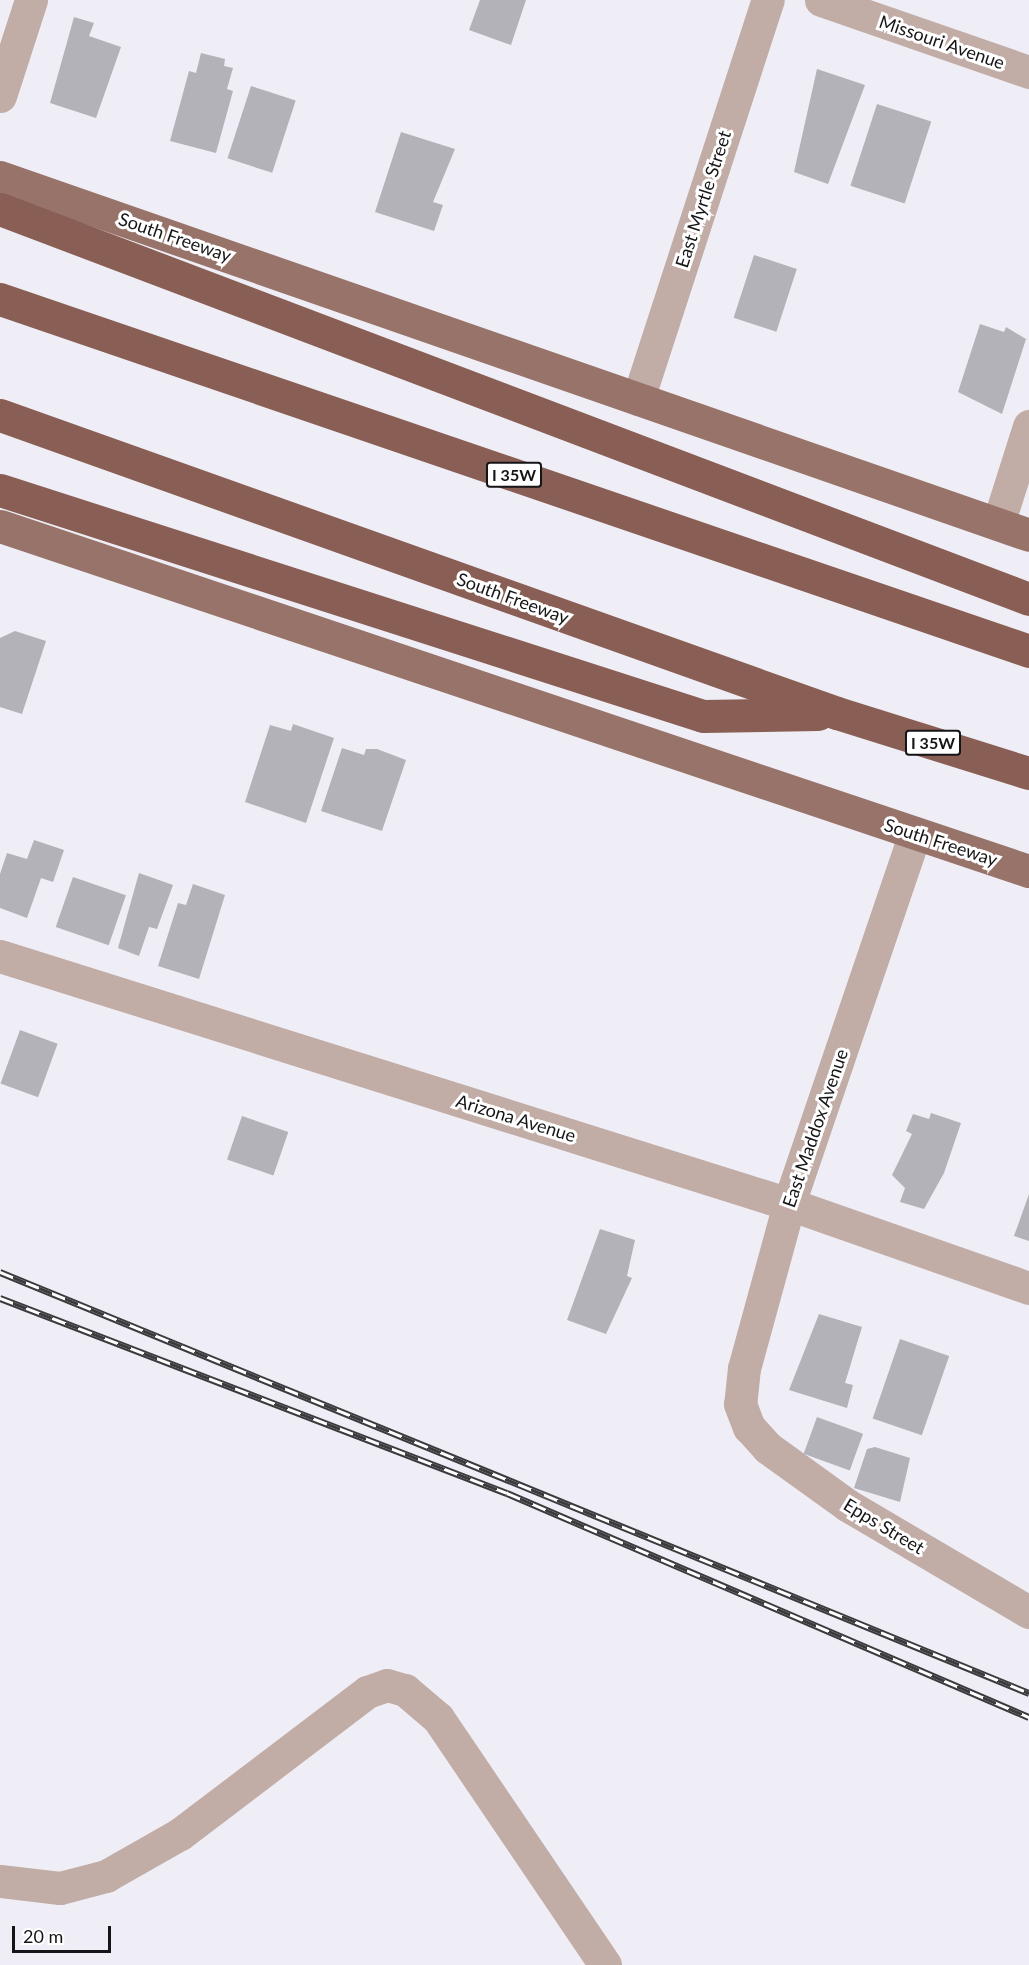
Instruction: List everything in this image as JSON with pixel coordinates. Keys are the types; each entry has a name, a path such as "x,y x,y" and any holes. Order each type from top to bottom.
{"highway":[{"path":"0,209 1029,598"},
{"name":"I 35W","path":"0,299 1029,651"},
{"name":"South Freeway","path":"0,415 837,713 1029,773"},
{"path":"0,490 703,716 837,713"}],"main road":[{"name":"South Freeway","path":"0,177 1029,535"},
{"name":"South Freeway","path":"0,526 1029,871"}],"street":[{"path":"0,96 31,0"},
{"name":"East Myrtle Street","path":"638,399 768,0"},
{"name":"Missouri Avenue","path":"821,0 1029,72"},
{"path":"998,524 1029,426"},
{"name":"East Maddox Avenue","path":"749,1427 740,1404 744,1368 789,1204 915,833"},
{"name":"Arizona Avenue","path":"0,956 789,1204 1029,1288"},
{"name":"Epps Street","path":"749,1427 847,1505 1029,1612"},
{"path":"0,1881 60,1888 105,1876 180,1834 367,1692 387,1685 405,1690 438,1718 605,1965"}],"building":[{"path":"480,0 526,0 511,45 469,30"},
{"path":"74,17 94,23 89,36 121,47 96,118 50,103"},
{"path":"201,53 225,59 224,66 233,68 227,89 233,91 216,153 170,141 189,71 196,73"},
{"path":"817,69 865,85 828,184 794,172"},
{"path":"251,86 296,101 272,173 228,158"},
{"path":"877,104 931,122 905,203 850,186"},
{"path":"401,132 455,149 433,202 443,205 434,231 375,212"},
{"path":"754,255 797,269 776,332 734,318"},
{"path":"980,324 1004,332 1006,327 1026,339 1002,414 958,392"},
{"path":"15,631 46,641 22,714 0,707 0,638"},
{"path":"293,724 334,738 306,823 245,802 270,725 291,731"},
{"path":"342,748 364,755 366,749 377,749 406,760 382,831 321,811"},
{"path":"34,840 64,850 53,882 41,878 27,918 0,908 0,874 7,853 27,859"},
{"path":"139,873 173,885 157,929 149,927 139,956 118,948"},
{"path":"73,877 126,895 109,945 56,927"},
{"path":"193,884 225,895 199,979 158,966 178,903 186,905"},
{"path":"20,1030 58,1044 38,1097 1,1084"},
{"path":"931,1113 961,1123 944,1173 924,1209 900,1202 905,1188 892,1175 912,1134 906,1131 913,1114 929,1119"},
{"path":"242,1116 288,1132 273,1175 227,1159"},
{"path":"1029,1194 1029,1241 1014,1236"},
{"path":"600,1229 635,1240 627,1276 632,1278 606,1334 567,1320"},
{"path":"819,1314 862,1327 845,1383 853,1385 847,1408 789,1390"},
{"path":"900,1339 949,1356 922,1435 873,1418"},
{"path":"817,1417 863,1434 850,1470 804,1454"},
{"path":"875,1447 910,1458 900,1502 854,1488 867,1449"}],"railway":[{"path":"0,1272 1029,1693"},
{"path":"0,1298 507,1493 1029,1717"}]}
